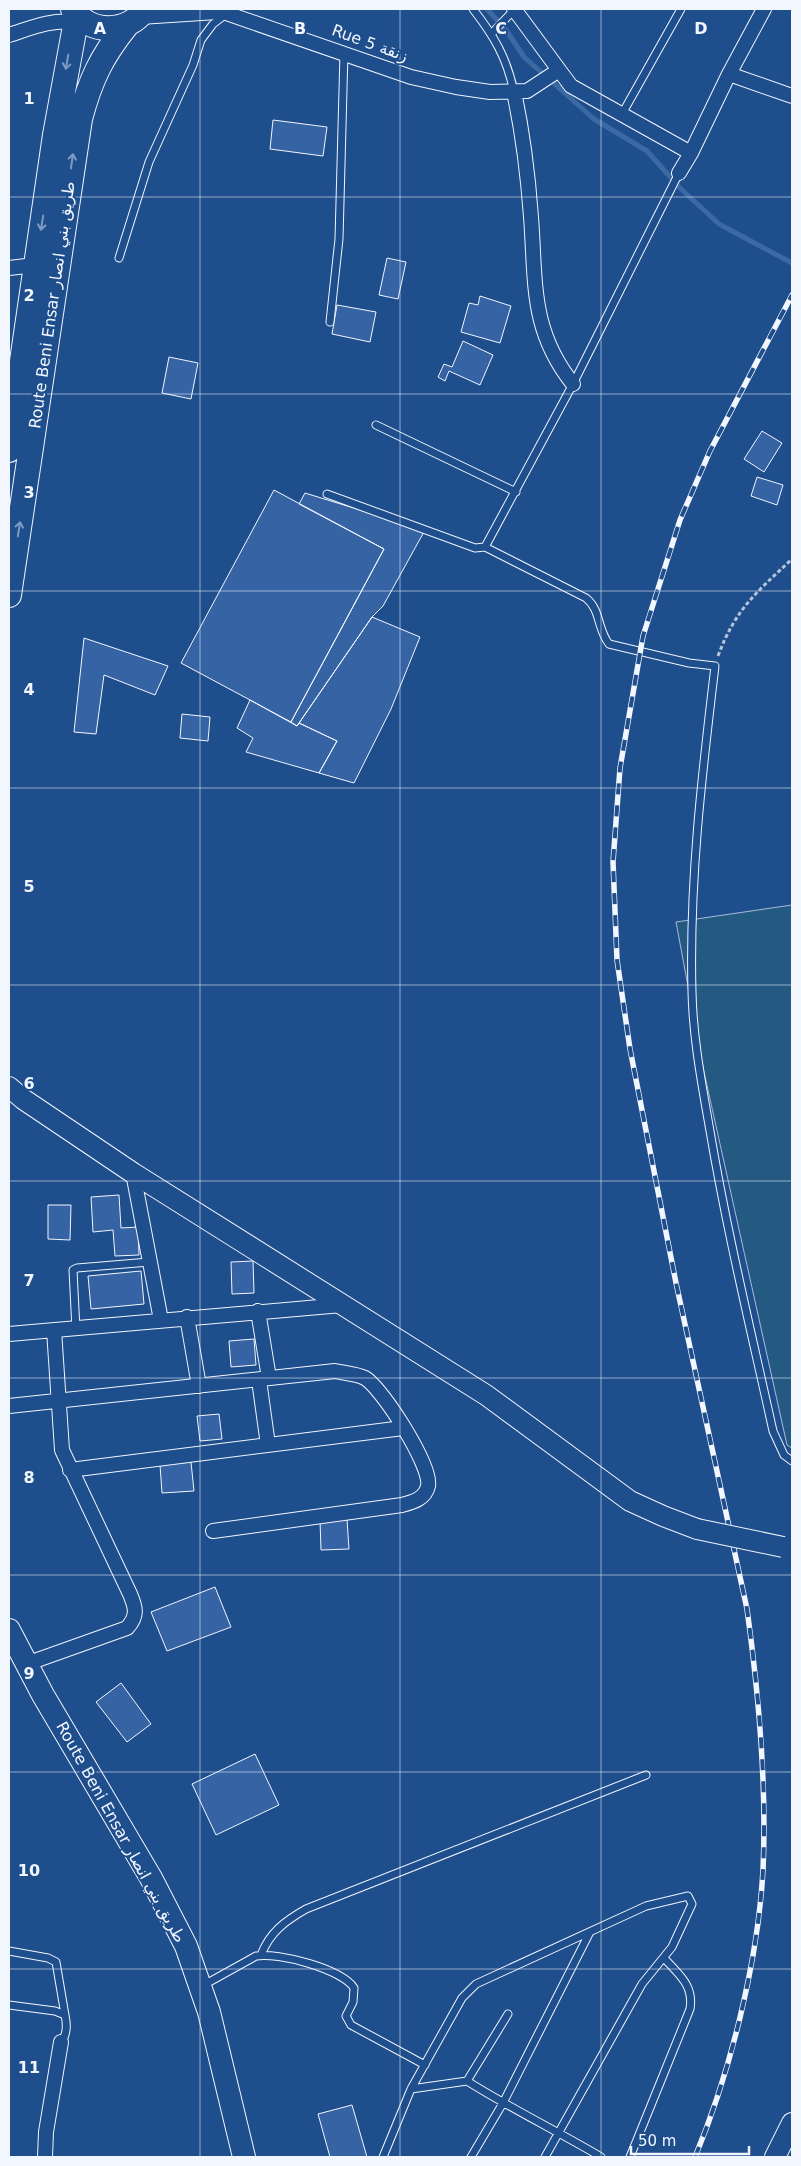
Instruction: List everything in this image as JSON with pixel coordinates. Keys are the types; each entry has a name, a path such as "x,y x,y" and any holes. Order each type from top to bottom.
{"highway":[{"path":"75,15 91,25 109,29 137,17"},
{"name":"Route Beni Ensar طريق بني انصار","path":"9,450 35,265 75,15"},
{"name":"Route Beni Ensar طريق بني انصار","path":"9,595 76,142 87,91 98,65 137,17"}],"main road":[{"path":"13,1094 133,1173 486,1396 630,1501 697,1529 788,1549"},
{"name":"Route Beni Ensar طريق بني انصار","path":"9,1630 26,1664 150,1878 186,1946 209,2012 244,2157"},
{"path":"775,2157 792,2123"}],"street":[{"path":"679,173 764,9"},
{"path":"513,10 556,73 571,86 691,153"},
{"name":"Rue 5 زنقة","path":"137,17 218,11 344,52 411,77 456,88 521,92"},
{"path":"9,35 43,23 75,15"},
{"path":"556,73 521,92 539,320 548,348 573,384"},
{"path":"729,74 792,96"},
{"path":"9,268 35,265"},
{"path":"133,1173 161,1320"},
{"path":"9,1334 76,1330 187,1317 342,1305"},
{"path":"258,1312 268,1446"},
{"path":"187,1317 199,1386"},
{"path":"26,1664 128,1628 135,1620 136,1609 62,1450 54,1330"},
{"path":"9,1406 335,1371 364,1378 379,1391 403,1428 424,1467 429,1484 426,1492 418,1500 402,1505 213,1531"},
{"path":"70,1470 403,1428"},
{"path":"45,2157 46,2132 61,2042"}],"lane":[{"path":"473,9 493,31 521,92"},
{"path":"622,114 681,9"},
{"path":"493,31 513,10"},
{"path":"120,258 148,162 193,65 201,40 213,24 218,11"},
{"path":"330,322 339,240 344,52"},
{"path":"485,547 573,384 679,173"},
{"path":"376,425 516,492"},
{"path":"327,494 475,548 485,547 586,598 593,604 601,631 609,644 690,663 715,666 701,779 695,883 692,993 697,1052 729,1235 773,1431 784,1455 792,1461"},
{"path":"76,1330 73,1270 77,1268 149,1262"},
{"path":"261,1955 266,1941 281,1924 306,1909 646,1775"},
{"path":"383,2157 411,2089 462,1998 476,1984 646,1906 688,1896 692,1901 690,1912 664,1958 642,1984 545,2157"},
{"path":"471,2157 503,2104 590,1932"},
{"path":"9,1951 48,1958 56,1962 67,2024 64,2038 61,2042"},
{"path":"200,1987 261,1955 312,1963 348,1982 354,1988 355,1995 346,2016 351,2025 424,2065"},
{"path":"630,2157 690,2010 692,1996 688,1986 664,1958"},
{"path":"9,2005 55,2011 65,2015"},
{"path":"467,2081 508,2014"},
{"path":"411,2089 467,2081 503,2104 558,2132 601,2157"}],"path":[{"path":"715,666 738,613 750,597 792,559"}],"shaded area":[{"path":"792,905 792,1448 787,1445 704,1072 676,922"}],"building":[{"path":"273,120 327,127 323,156 270,149"},
{"path":"387,258 406,262 398,299 379,295"},
{"path":"480,296 511,306 500,343 461,332 469,303 478,305"},
{"path":"337,305 376,312 370,342 332,334"},
{"path":"463,341 493,355 480,385 449,371 445,381 438,377 444,364 452,367"},
{"path":"169,357 198,363 191,399 162,393"},
{"path":"762,431 782,443 764,472 744,459"},
{"path":"757,477 783,485 777,505 751,496"},
{"path":"274,490 384,549 291,722 181,663"},
{"path":"305,493 425,530 383,606 372,617 297,726 291,722 384,549 299,504"},
{"path":"372,617 420,637 391,709 354,783 319,773 337,741 299,723"},
{"path":"84,638 168,666 155,695 104,675 96,734 74,732"},
{"path":"250,700 297,726 299,723 337,741 319,773 246,752 253,738 237,728"},
{"path":"182,714 210,717 208,741 180,738"},
{"path":"119,1195 121,1228 138,1227 139,1255 115,1256 113,1230 93,1232 91,1197"},
{"path":"48,1205 71,1205 70,1240 48,1239"},
{"path":"253,1261 254,1293 232,1294 231,1262"},
{"path":"141,1271 144,1304 91,1309 88,1276"},
{"path":"254,1339 256,1365 231,1367 229,1341"},
{"path":"219,1414 222,1439 200,1441 197,1416"},
{"path":"191,1462 194,1491 162,1493 160,1465"},
{"path":"347,1519 349,1549 321,1550 320,1520"},
{"path":"215,1587 231,1627 167,1651 151,1612"},
{"path":"121,1683 151,1724 127,1742 96,1702"},
{"path":"255,1754 279,1805 216,1835 192,1784"},
{"path":"352,2105 367,2157 330,2157 318,2114"}],"waterway":[{"path":"487,9 506,30 524,57 594,119 647,151 680,188 719,224 792,263"}],"railway":[{"path":"695,2157 731,2054 749,1979 755,1942 760,1905 764,1837 761,1740 747,1609 676,1283 630,1049 617,960 613,862 620,768 643,636 680,520 710,451 792,295"}]}
